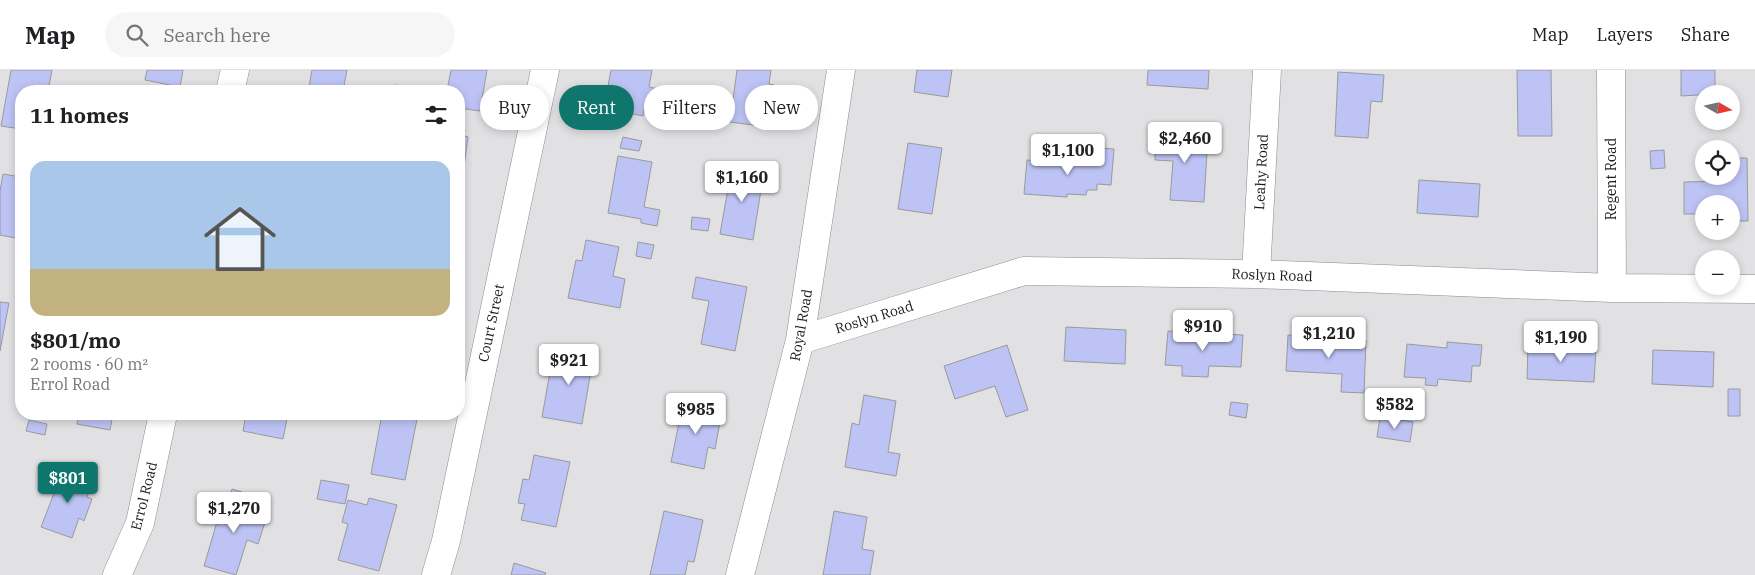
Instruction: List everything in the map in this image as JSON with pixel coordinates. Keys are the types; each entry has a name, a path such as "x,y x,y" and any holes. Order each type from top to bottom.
{"street":[{"path":"231,85 235,70"},
{"name":"Court Street","path":"436,575 446,541 545,70"},
{"name":"Royal Road","path":"740,575 800,340 841,70"},
{"name":"Leahy Road","path":"1256,274 1267,70"},
{"name":"Regent Road","path":"1611,70 1612,288"},
{"name":"Roslyn Road","path":"800,340 1024,271 1256,274 1612,288 1755,289"},
{"name":"Errol Road","path":"117,575 140,523 162,420"}],"building":[{"path":"11,70 52,70 49,85 15,85 15,128 1,126"},
{"path":"147,70 183,70 180,85 145,80"},
{"path":"312,70 347,70 344,85 309,85"},
{"path":"451,70 487,70 484,85 480,85 480,111 465,109 465,85 448,85"},
{"path":"611,70 652,70 649,85 644,85 643,116 634,114 634,85 608,85"},
{"path":"737,70 771,70 769,84 774,85 745,85 745,124 735,123"},
{"path":"917,70 952,70 948,97 914,92"},
{"path":"1148,70 1209,70 1208,89 1147,85"},
{"path":"1517,70 1551,70 1552,136 1518,136"},
{"path":"1681,70 1715,70 1715,85 1695,85 1695,95 1681,96"},
{"path":"1338,72 1384,75 1382,102 1371,101 1368,138 1335,136"},
{"path":"1156,133 1208,136 1204,202 1170,200 1173,161 1155,160"},
{"path":"465,136 468,137 465,160"},
{"path":"623,137 642,141 639,151 620,148"},
{"path":"908,143 942,148 932,214 898,209"},
{"path":"1099,148 1114,149 1111,185 1097,184 1097,190 1087,190 1086,195 1067,194 1067,197 1024,194 1027,160 1098,165"},
{"path":"1664,150 1665,168 1651,169 1650,151"},
{"path":"618,156 652,162 644,207 660,210 657,226 641,223 641,219 608,213"},
{"path":"1740,158 1747,158 1748,221 1740,221 1740,195 1695,195 1695,214 1684,214 1684,182 1695,182 1695,185 1740,185"},
{"path":"748,164 755,165 754,169 764,171 753,240 720,234 732,166 747,169"},
{"path":"3,174 15,176 15,238 0,235 0,191"},
{"path":"1419,180 1480,184 1478,217 1417,213"},
{"path":"692,217 710,219 708,231 691,229"},
{"path":"586,240 619,247 613,276 625,279 620,308 568,298 576,260 582,261"},
{"path":"638,242 654,245 651,259 636,256"},
{"path":"696,277 747,287 735,351 701,344 709,301 692,298"},
{"path":"0,302 9,303 0,351"},
{"path":"1066,327 1126,330 1125,364 1064,361"},
{"path":"1168,331 1243,335 1241,367 1209,366 1208,377 1182,376 1182,366 1165,365"},
{"path":"1288,335 1366,340 1364,393 1341,392 1342,374 1286,371"},
{"path":"1447,342 1482,345 1480,366 1472,366 1471,382 1438,379 1437,386 1425,385 1426,378 1404,377 1407,344 1447,348"},
{"path":"1007,345 1028,410 1006,417 995,386 955,399 944,366"},
{"path":"1528,345 1596,348 1594,382 1527,379"},
{"path":"561,347 594,352 582,424 542,417 550,372 556,374"},
{"path":"1653,350 1714,352 1713,387 1652,384"},
{"path":"1728,389 1740,389 1740,416 1728,416"},
{"path":"864,395 896,401 888,452 900,454 896,476 845,467 852,423 859,425"},
{"path":"1231,402 1248,404 1246,418 1229,415"},
{"path":"683,403 722,411 715,449 708,447 704,469 671,462"},
{"path":"1380,417 1413,422 1410,442 1377,437"},
{"path":"29,420 47,424 45,435 26,431"},
{"path":"78,420 112,420 110,430 77,424"},
{"path":"245,420 287,420 283,439 243,431"},
{"path":"381,420 417,420 405,480 371,474"},
{"path":"534,455 570,462 556,527 521,520 525,504 518,503 523,479 529,480"},
{"path":"63,470 93,481 87,497 92,499 84,521 79,518 72,538 41,527"},
{"path":"321,480 349,485 345,504 317,499"},
{"path":"232,489 242,492 239,503 259,509 258,514 267,516 258,544 247,540 236,575 204,566 224,498 229,499"},
{"path":"369,498 397,505 379,571 338,560 348,524 342,522 348,500 367,505"},
{"path":"664,511 703,520 694,562 688,561 685,575 650,575"},
{"path":"834,511 867,517 862,549 874,551 870,575 823,575"},
{"path":"514,563 546,573 545,575 511,575"}]}
